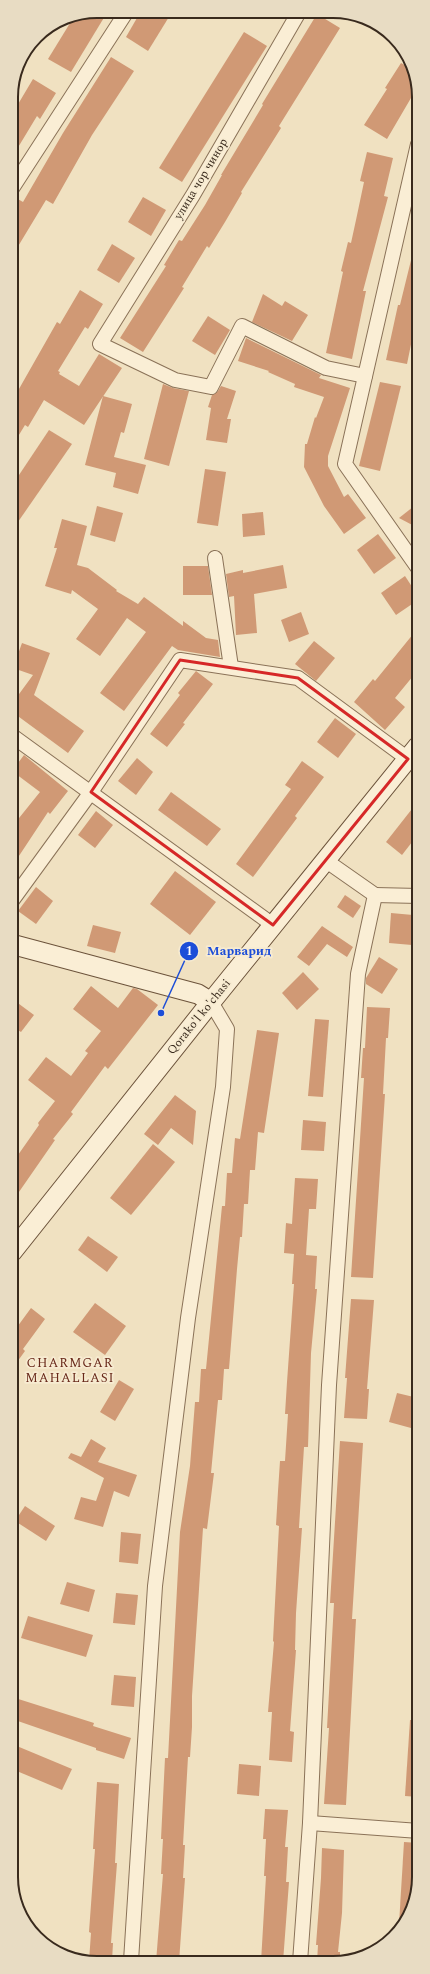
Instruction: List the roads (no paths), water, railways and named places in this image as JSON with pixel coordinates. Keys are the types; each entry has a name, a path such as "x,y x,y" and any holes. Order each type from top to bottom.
{"street":[{"path":"18,179 122,18"},
{"name":"улица чор чинор","path":"296,18 193,194 100,344 175,380 211,387 242,326 326,368 364,376"},
{"path":"412,170 345,464 412,559"},
{"path":"215,558 231,667"},
{"path":"18,892 91,792 180,660 298,678 412,751"},
{"path":"18,740 273,925"},
{"name":"Qorako'l ko'chasi","path":"18,1244 412,753"},
{"path":"325,860 375,895 412,896"},
{"path":"300,1956 310,1823 331,1353 358,974 375,895"},
{"path":"18,946 198,994 211,1002 227,1029 223,1087 188,1318 155,1586 131,1956"},
{"path":"310,1823 412,1830"}],"place":[{"name":"Марварид","path":"161,1013"}],"district":[{"name":"CHARMGAR MAHALLASI","path":"70,1370"}]}
